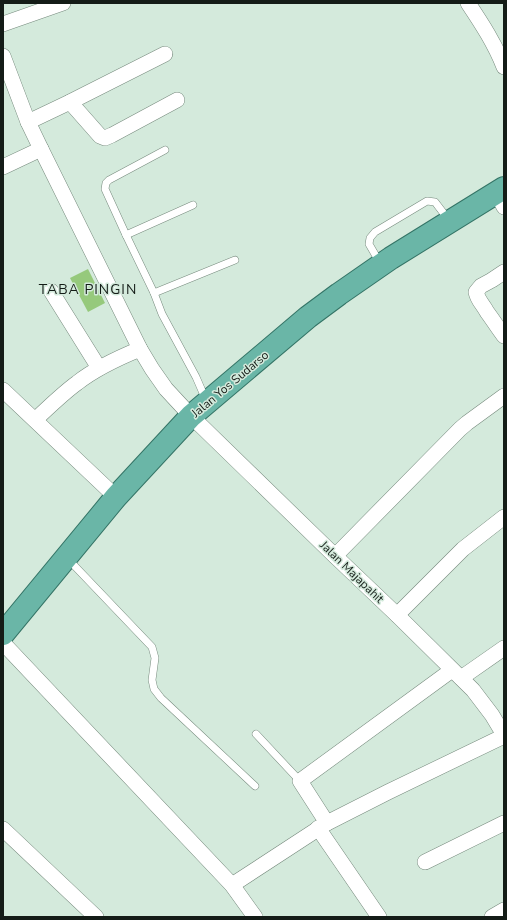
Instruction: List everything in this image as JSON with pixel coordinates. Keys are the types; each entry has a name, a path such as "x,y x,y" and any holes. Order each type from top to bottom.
{"highway":[{"name":"Jalan Yos Sudarso","path":"3,634 116,497 199,409 308,318 381,265 450,221 501,196"}],"street":[{"path":"3,24 63,3"},
{"path":"468,3 493,42 504,68"},
{"path":"28,122 165,54"},
{"name":"Jalan Majapahit","path":"3,56 28,122 41,149 140,349 166,389 199,409 335,556 473,690 492,715 504,736"},
{"path":"70,102 100,136 105,138 112,136 177,100"},
{"path":"3,167 41,149"},
{"path":"504,272 481,286 476,292 478,299 504,336"},
{"path":"51,291 99,368"},
{"path":"35,420 78,382 99,368 140,349"},
{"path":"3,390 116,497"},
{"path":"335,556 460,429 504,396"},
{"path":"397,615 462,549 504,517"},
{"path":"3,643 232,885 255,917"},
{"path":"379,917 323,826 300,781 457,674 504,648"},
{"path":"232,885 323,826 388,792 504,736"},
{"path":"425,862 504,823"},
{"path":"3,829 96,917"},
{"path":"492,917 504,910"}],"lane":[{"path":"165,150 109,180 105,189 154,293 162,314 196,377 199,409"},
{"path":"381,265 369,244 370,238 375,232 427,201 435,202 450,221"},
{"path":"126,235 193,205"},
{"path":"154,293 235,260"},
{"path":"66,557 152,647 155,658 152,680 154,689 161,698 255,786"},
{"path":"256,734 300,781"}],"building":[{"path":"88,269 105,303 88,312 70,278"}],"district":[{"name":"TABA PINGIN","path":"88,289"}]}
